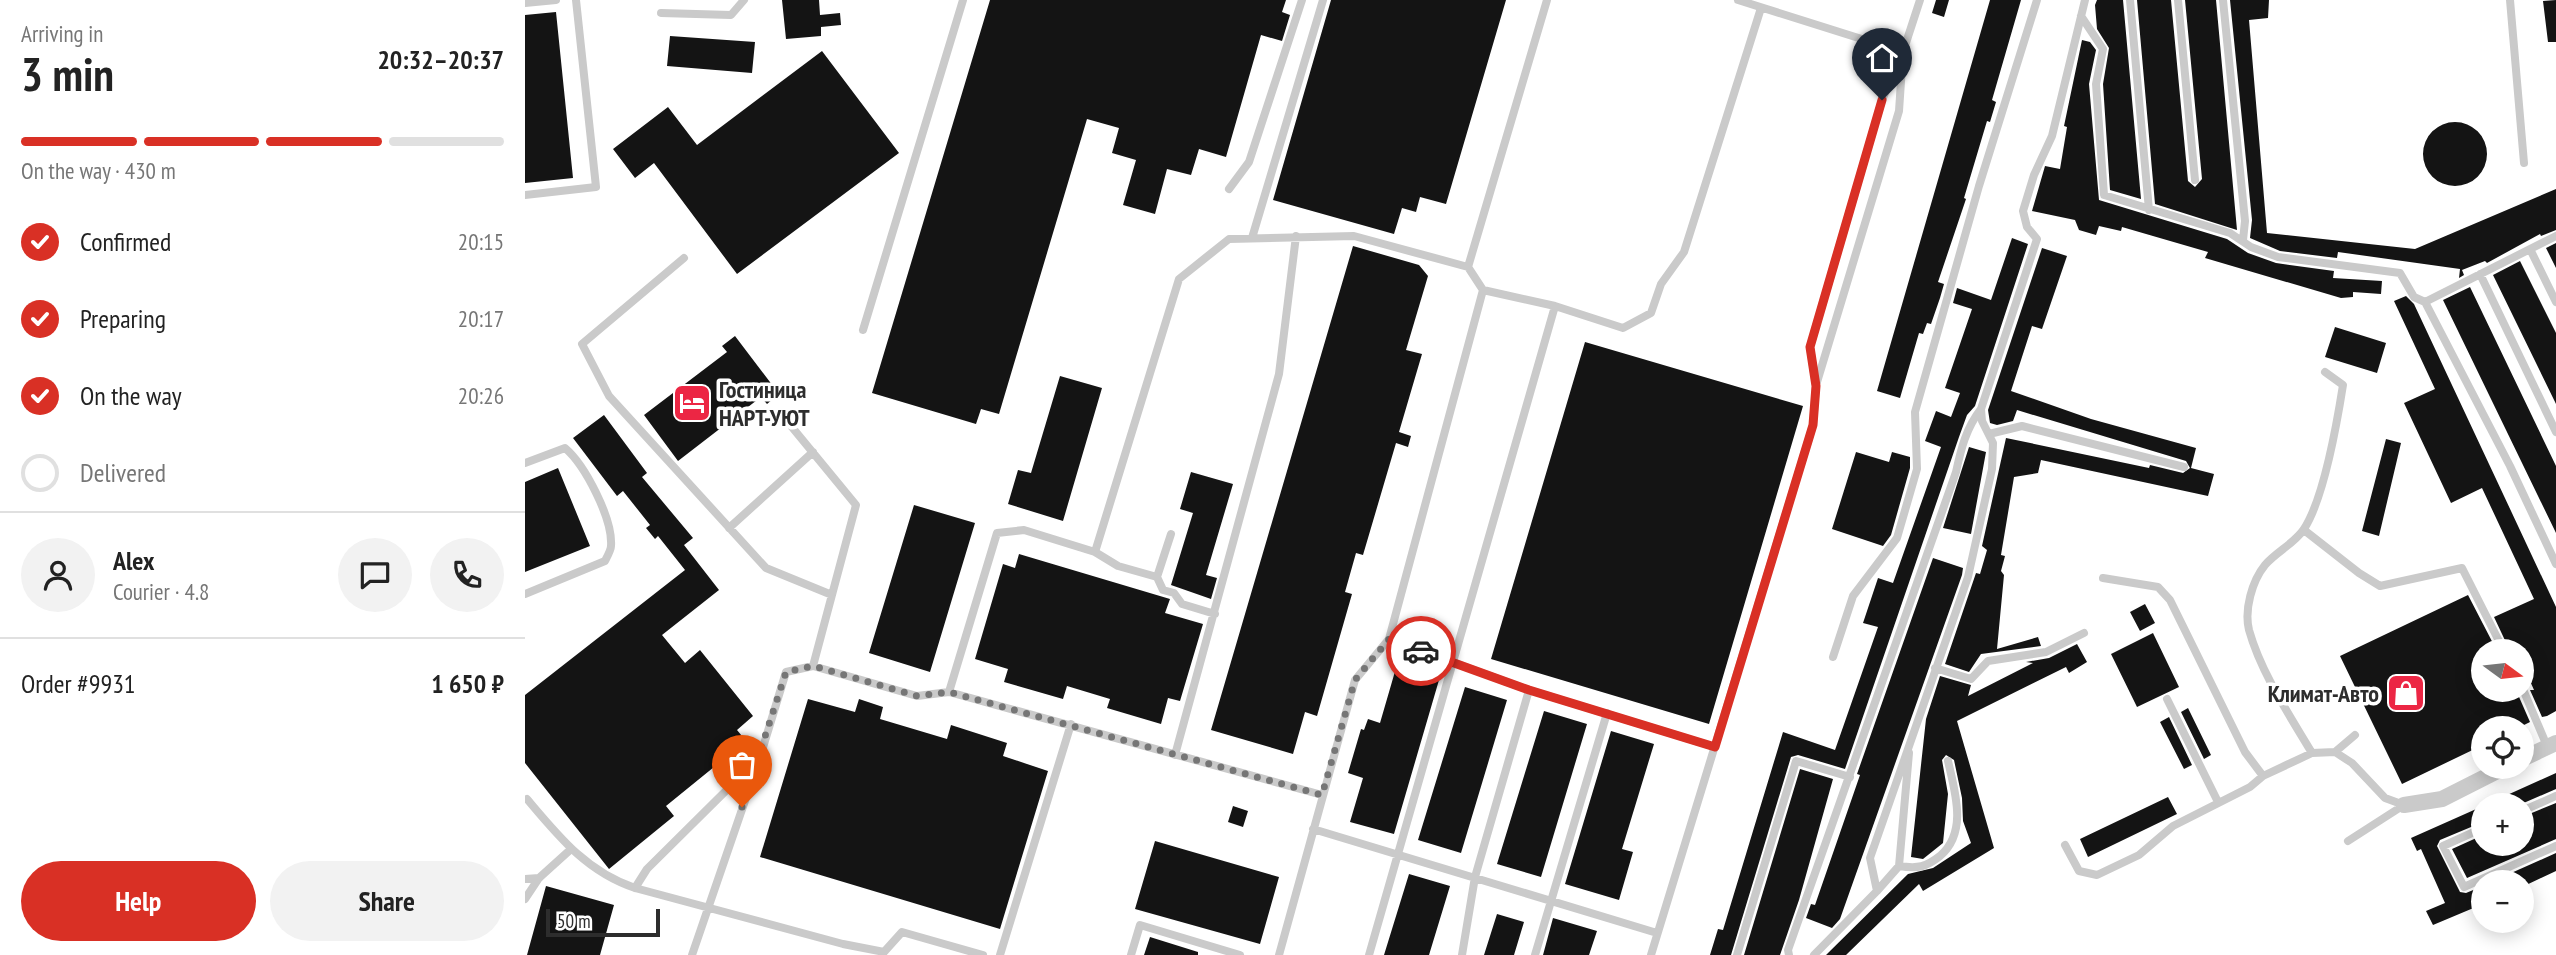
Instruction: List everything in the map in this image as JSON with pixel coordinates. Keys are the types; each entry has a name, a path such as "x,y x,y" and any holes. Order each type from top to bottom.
{"street":[{"path":"2534,753 2552,744"},
{"path":"2404,805 2442,799 2481,779"}],"lane":[{"path":"525,3 556,0"},
{"path":"525,195 596,187 576,0"},
{"path":"661,13 731,15 744,0"},
{"path":"863,330 963,0"},
{"path":"1230,189 1249,162 1302,0"},
{"path":"1252,238 1323,0"},
{"path":"1468,267 1546,0"},
{"path":"1738,0 1903,52"},
{"path":"1816,386 1810,347 1882,100 1903,52 1920,0"},
{"path":"1833,657 1853,596 1897,538 1917,469 1915,412 1979,186 2037,0"},
{"path":"1789,955 1956,472 1971,421 1980,408 2037,239 2027,227 2023,211 2033,175 2052,136 2085,0"},
{"path":"2130,0 2149,210"},
{"path":"2178,0 2195,180"},
{"path":"2223,0 2245,221 2243,240"},
{"path":"2510,0 2524,163"},
{"path":"1095,552 1179,279 1229,239 1354,236 1468,267 1483,290 1555,306 1623,328 1651,313 1661,284 1684,252 1762,8"},
{"path":"2081,16 2103,49 2097,84 2104,195 2243,240 2251,247 2278,257 2400,273 2414,297 2425,302 2510,466 2556,564"},
{"path":"1651,955 1813,425 1816,386 1899,111 1903,52"},
{"path":"1175,755 1279,374 1296,236"},
{"path":"2425,302 2556,236"},
{"path":"2530,249 2556,302"},
{"path":"684,258 582,344 609,396 766,568 832,595"},
{"path":"2480,274 2556,432"},
{"path":"1279,955 1355,680 1389,639 1483,290"},
{"path":"1370,955 1555,306"},
{"path":"2312,753 2267,672 2248,628 2251,590 2255,582 2265,565 2304,530 2321,484 2337,425 2343,385 2325,372"},
{"path":"1877,891 1870,858 1968,577 1992,469 1993,443 1980,408"},
{"path":"782,415 856,505 813,666"},
{"path":"1989,434 2022,426 2184,467"},
{"path":"525,463 565,448 577,458 589,477 608,526 611,546 605,561 525,594"},
{"path":"729,528 813,452"},
{"path":"949,692 997,534 1024,530 1095,552 1118,566 1157,577"},
{"path":"2304,530 2358,573 2380,586 2462,568 2498,639"},
{"path":"1171,534 1157,577 1163,590 1174,593 1182,604 1215,614"},
{"path":"2103,578 2158,587 2171,600 2245,752 2263,776"},
{"path":"1935,667 1971,679 1988,662 2046,652 2084,633"},
{"path":"1389,639 1529,690 1715,747"},
{"path":"692,955 760,757 786,672 813,666 917,696 949,692 1322,795"},
{"path":"1462,955 1475,877 1529,690"},
{"path":"2167,699 2218,802"},
{"path":"2530,702 2552,744"},
{"path":"1535,955 1607,713"},
{"path":"1000,955 1070,724"},
{"path":"2335,752 2355,735"},
{"path":"1814,955 1899,866 1910,743"},
{"path":"2065,845 2079,871 2097,875 2139,855 2173,826 2250,788 2263,776 2312,753 2335,752 2352,763 2385,798 2404,805"},
{"path":"635,888 647,869 760,757"},
{"path":"1737,955 1796,761 1850,777"},
{"path":"1899,866 1916,869 1928,866 1951,846 1959,808 1948,761"},
{"path":"2534,806 2556,796"},
{"path":"527,799 570,850 611,880 884,953 902,932 983,955"},
{"path":"2348,841 2404,805"},
{"path":"1313,829 1552,899 1657,933"},
{"path":"2471,833 2443,846 2464,887 2534,856"},
{"path":"2534,856 2556,846"},
{"path":"525,898 539,878 570,850"},
{"path":"525,879 539,878"},
{"path":"1131,955 1140,925 1240,955"}],"building":[{"path":"782,0 819,0 820,15 840,13 841,25 821,27 821,36 786,39"},
{"path":"990,0 1286,0 1282,12 1290,15 1282,41 1261,35 1226,157 1199,149 1191,175 1167,169 1155,214 1123,205 1136,160 1112,153 1119,128 1087,119 999,414 981,409 976,424 872,393"},
{"path":"1331,0 1506,0 1446,204 1420,197 1416,212 1402,208 1394,234 1273,200"},
{"path":"1936,0 1949,0 1944,17 1932,13"},
{"path":"1990,0 2021,0 1992,100 1996,102 1990,122 1987,121 1964,198 1966,199 1938,282 1944,284 1940,298 1931,324 1927,323 1923,334 1919,333 1900,398 1877,391"},
{"path":"2097,0 2123,0 2141,199 2110,190 2103,84 2109,48 2097,29"},
{"path":"2137,0 2171,0 2188,181 2195,187 2202,179 2185,0 2216,0 2237,230 2155,204"},
{"path":"2230,0 2269,0 2268,18 2249,20 2267,233 2415,249 2556,189 2556,230 2541,236 2540,234 2487,263 2485,261 2462,270 2464,275 2459,278 2460,269 2338,252 2337,258 2280,251 2250,238 2252,220"},
{"path":"2556,0 2556,42 2548,42 2543,1"},
{"path":"556,12 573,178 525,183 525,15"},
{"path":"670,36 755,42 752,73 667,66"},
{"path":"2082,40 2090,42 2096,50 2089,84 2099,200 2227,239 2248,253 2276,263 2334,271 2333,278 2382,281 2381,294 2353,292 2353,297 2341,298 2205,258 2208,252 2122,227 2121,231 2099,226 2096,235 2079,230 2075,220 2032,211 2045,166 2060,169 2067,127 2064,126"},
{"path":"822,51 899,153 737,274 654,163 635,178 613,149 668,107 697,145"},
{"path":"2455,122 2473,128 2481,136 2487,154 2481,172 2473,180 2455,186 2437,180 2429,172 2423,154 2429,136 2437,128"},
{"path":"2012,238 2028,244 1975,406 1967,415 1959,437 1845,769 1798,755 1791,757 1731,955 1710,955 1718,929 1723,930 1783,732 1835,750 1878,627 1863,623 1878,578 1893,583 1941,447 1925,441 1936,411 1951,417 1960,393 1945,388 1972,309 1953,303 1957,288 1991,300"},
{"path":"2556,243 2556,268 2546,248"},
{"path":"1353,246 1419,265 1428,276 1406,350 1422,354 1399,432 1411,436 1408,447 1396,443 1363,555 1356,553 1345,592 1352,594 1317,716 1305,712 1293,754 1211,730"},
{"path":"2042,248 2067,256 2042,329 2032,326 2011,391 2091,419 2196,448 2191,468 2214,474 2208,496 2041,460 2038,473 2014,477 2001,555 2005,556 2001,571 2004,575 1997,649 2038,637 2041,646 1981,654 1969,672 1945,664 1976,573 1980,574 1987,550 1982,546 2006,438 2149,468 2150,465 2183,473 2190,468 2186,461 2017,410 2013,421 1997,425 1990,423 1988,410"},
{"path":"2520,261 2556,333 2556,404 2493,275"},
{"path":"2470,287 2556,466 2556,533 2443,300"},
{"path":"2406,296 2414,304 2556,607 2556,711 2547,716 2542,717 2534,699 2534,639 2504,639 2494,617 2534,599 2482,488 2451,503 2404,403 2435,389 2394,301"},
{"path":"2335,327 2386,343 2377,373 2325,357"},
{"path":"735,336 779,394 767,404 761,397 678,461 644,415 727,352 722,346"},
{"path":"1585,342 1803,406 1709,724 1491,659"},
{"path":"1060,376 1102,388 1063,521 1008,504 1018,470 1031,473"},
{"path":"604,415 647,473 642,477 693,538 684,545 719,590 662,635 685,663 700,650 753,716 737,730 746,741 666,806 674,816 609,869 525,763 525,695 685,570 658,536 655,539 646,528 650,525 623,491 617,496 573,438"},
{"path":"2386,439 2401,443 2379,536 2362,531"},
{"path":"1969,447 1986,452 1971,534 1943,528"},
{"path":"1856,452 1889,462 1892,452 1910,457 1910,468 1891,535 1883,546 1832,529"},
{"path":"558,468 590,546 525,572 525,482"},
{"path":"1191,472 1233,484 1206,575 1217,578 1211,599 1171,585 1193,513 1180,509"},
{"path":"914,505 975,523 930,672 869,653"},
{"path":"1019,554 1170,599 1165,613 1203,624 1180,701 1168,698 1161,724 1107,708 1110,699 1067,686 1063,699 1004,682 1008,669 975,659 1003,564 1015,568"},
{"path":"1933,558 1963,568 1962,575 1840,919 1832,928 1806,918 1811,904 1815,905 1860,775 1857,774"},
{"path":"2468,595 2491,639 2471,639 2471,702 2521,702 2527,716 2471,716 2471,751 2402,784 2340,656"},
{"path":"2145,604 2155,623 2140,631 2130,612"},
{"path":"2153,633 2179,687 2137,707 2111,654"},
{"path":"2077,644 2087,662 2069,673 2066,667 1957,721 1994,848 1923,891 1919,884 1846,955 1826,955 1908,874 1933,868 1971,843 1963,821 1962,798 1954,760 1946,755 1942,760 1948,794 1943,843 1923,859 1911,857 1926,719 1940,676 1971,685 1968,696 2033,663 2026,662 2049,658"},
{"path":"1396,668 1439,680 1394,834 1350,822 1363,778 1348,773 1361,729 1364,730 1368,719 1380,723"},
{"path":"1465,687 1507,700 1461,853 1418,840"},
{"path":"808,699 855,712 859,699 883,707 880,719 947,739 951,725 1007,743 1003,756 1048,771 1000,929 760,857"},
{"path":"2188,708 2211,755 2204,759 2181,712"},
{"path":"1544,711 1587,724 1541,877 1497,864"},
{"path":"2169,717 2192,765 2184,769 2160,722"},
{"path":"1611,731 1654,744 1622,849 1633,852 1619,900 1565,884"},
{"path":"1800,769 1833,779 1799,900 1780,955 1744,955"},
{"path":"2556,773 2556,789 2534,799 2534,793 2512,793"},
{"path":"2168,797 2177,814 2088,857 2080,839"},
{"path":"2556,803 2556,839 2534,849 2534,812"},
{"path":"1233,806 1248,811 1243,827 1228,822"},
{"path":"2471,811 2471,827 2440,840 2437,846 2460,892 2471,891 2471,909 2433,925 2426,911 2445,903 2421,849 2417,851 2411,838"},
{"path":"2471,840 2471,856 2517,856 2485,870 2471,870 2471,876 2467,878 2452,849"},
{"path":"1155,841 1279,877 1260,944 1135,909"},
{"path":"2556,853 2556,871 2534,881 2534,870 2518,870"},
{"path":"1409,874 1450,886 1429,955 1384,955"},
{"path":"546,886 614,905 600,955 527,955"},
{"path":"1497,914 1524,922 1514,955 1484,955"},
{"path":"1553,918 1597,931 1589,955 1543,955"},
{"path":"1150,937 1198,952 1198,955 1144,955"}],"way so far":[{"path":"742,807 786,672 813,666 917,696 949,692 1322,795 1355,680 1389,639 1421,651"}],"place":[{"name":"Гостиница НАРТ-УЮТ","path":"692,403"},
{"name":"Климат-Авто","path":"2406,693"}],"route":[{"path":"1421,651 1529,690 1715,747 1813,425 1816,386 1810,347 1882,100"}]}
